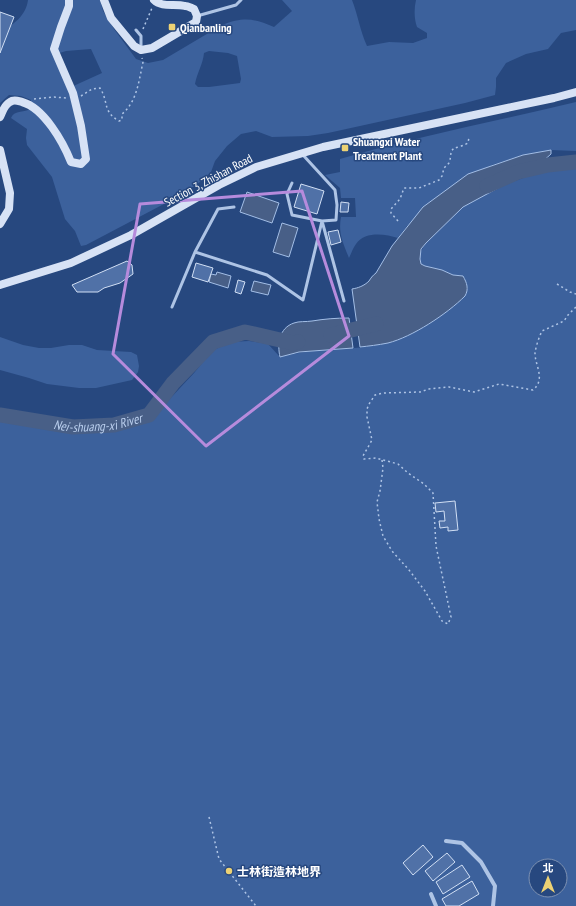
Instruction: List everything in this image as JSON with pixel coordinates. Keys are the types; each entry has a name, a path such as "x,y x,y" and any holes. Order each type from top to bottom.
{"street":[{"path":"0,117 5,106 11,101 16,100 29,104 45,118 57,134 71,162 81,164 86,158 78,98 54,49 69,6 69,0"},
{"path":"104,0 111,18 134,46 141,50 152,48 196,22 197,16 194,9 184,5 166,5 155,1"},
{"name":"Section 3, Zhishan Road","path":"0,285 71,263 131,235 219,185 256,167 323,147 576,92"},
{"path":"0,150 10,193 9,209 0,224"},
{"path":"446,841 462,843 481,862 495,886 493,906"},
{"path":"431,894 436,906"}],"lane":[{"path":"197,16 236,5 241,0"},
{"path":"136,30 141,36 141,50"},
{"path":"292,183 287,194 292,215 322,221 336,220 336,190 302,153"},
{"path":"172,307 195,252 218,209 234,207"},
{"path":"195,252 267,275 303,300 322,221"},
{"path":"322,221 344,301"}],"path":[{"path":"142,29 155,1"},
{"path":"33,99 54,97 78,98 92,89 100,88 104,95 106,107 109,113 119,121 122,120 122,114 130,105 135,94 143,62 141,50"},
{"path":"398,221 391,213 391,209 400,199 404,188 419,188 439,180 442,176 444,168 450,162 451,150 454,147 468,143 469,137"},
{"path":"556,284 576,294"},
{"path":"382,460 383,468 377,502 383,536 392,551 425,591 442,621 448,624 451,617 436,546 433,493 398,464 376,458 364,458 363,456 372,440 367,417 367,409 369,404 375,395 383,393 420,392 429,389 449,387 474,392 499,384 533,390 540,380 535,353 542,331 564,321 576,307"},
{"path":"209,817 219,859 256,906"}],"highlighted area":[{"path":"302,191 349,336 206,446 113,354 140,204"}],"shaded area":[{"path":"28,0 100,0 103,11 136,59 148,63 163,60 229,22 254,20 274,27 292,11 282,0 352,0 367,46 389,42 413,43 427,38 427,33 417,27 416,24 416,0 576,0 576,30 561,33 548,49 526,54 506,63 496,78 495,95 328,133 308,136 272,137 256,131 241,134 227,146 215,161 211,172 200,182 181,195 86,245 81,246 75,231 65,219 52,177 27,145 27,129 11,118 12,115 16,113 30,109 31,100 21,96 9,95 0,103 0,32 18,19 25,11","holes":["91,49 102,73 69,88 53,55 66,51","209,51 228,53 237,56 241,79 240,83 209,87 198,87 195,84 204,53"]},
{"path":"576,102 576,151 551,150 523,155 492,165 407,226 398,238 387,235 370,235 365,237 356,244 349,258 342,238 340,223 341,217 356,217 355,198 341,198 340,188 325,175 340,172 340,159 428,136"},
{"path":"551,150 551,154 541,163 520,169 507,175 500,187 463,207 421,249 421,264 453,275 463,276 467,286 465,296 449,310 408,336 388,343 360,347 352,289 365,284 376,273 392,246 423,207 468,174 523,155"},
{"path":"576,169 576,906 0,906 0,420 70,430 111,432 151,419 194,373 212,351 230,342 249,341 268,344 280,357 307,352 375,345 405,336 446,312 460,299 468,288 465,280 460,275 453,275 421,264 421,251 431,237 444,223 463,207 483,195 520,179 557,170"},
{"path":"247,192 279,203 272,223 240,212"},
{"path":"282,223 298,228 289,257 273,252"},
{"path":"217,272 231,276 228,288 209,282 211,274 216,275"},
{"path":"254,281 271,285 268,295 251,291"},
{"path":"349,318 353,348 299,352 280,357 280,337 289,325 298,322"},
{"path":"0,337 23,345 39,348 82,345 97,350 131,352 137,355 139,366 138,372 132,380 96,388 79,388 47,384 0,370"}],"building":[{"path":"0,12 14,17 0,53"},
{"path":"301,184 324,191 317,214 294,207"},
{"path":"341,202 349,203 348,212 340,212"},
{"path":"338,230 341,242 331,245 328,232"},
{"path":"127,261 132,265 133,274 120,283 104,288 98,292 77,292 72,285"},
{"path":"196,263 213,268 208,282 192,277"},
{"path":"238,280 245,282 241,294 235,292"},
{"path":"455,501 458,530 448,531 448,527 440,528 439,521 445,521 444,511 436,512 435,503"},
{"path":"423,845 433,857 413,875 403,863"},
{"path":"447,853 455,862 433,881 425,871"},
{"path":"462,865 470,877 443,894 436,882"},
{"path":"472,881 479,894 459,906 446,906 442,899"}],"waterway":[{"name":"Nei-shuang-xi River","path":"487,186 518,172 548,165 576,162"},
{"name":"Nei-shuang-xi River","path":"331,335 376,324"},
{"name":"Nei-shuang-xi River","path":"0,415 73,427 114,425 149,415 173,383 213,342 245,332 293,343 298,342"}],"place":[{"name":"Qianbanling","path":"172,27"},
{"name":"Shuangxi Water Treatment Plant","path":"345,148"},
{"name":"士林街造林地界","path":"229,871"}]}
